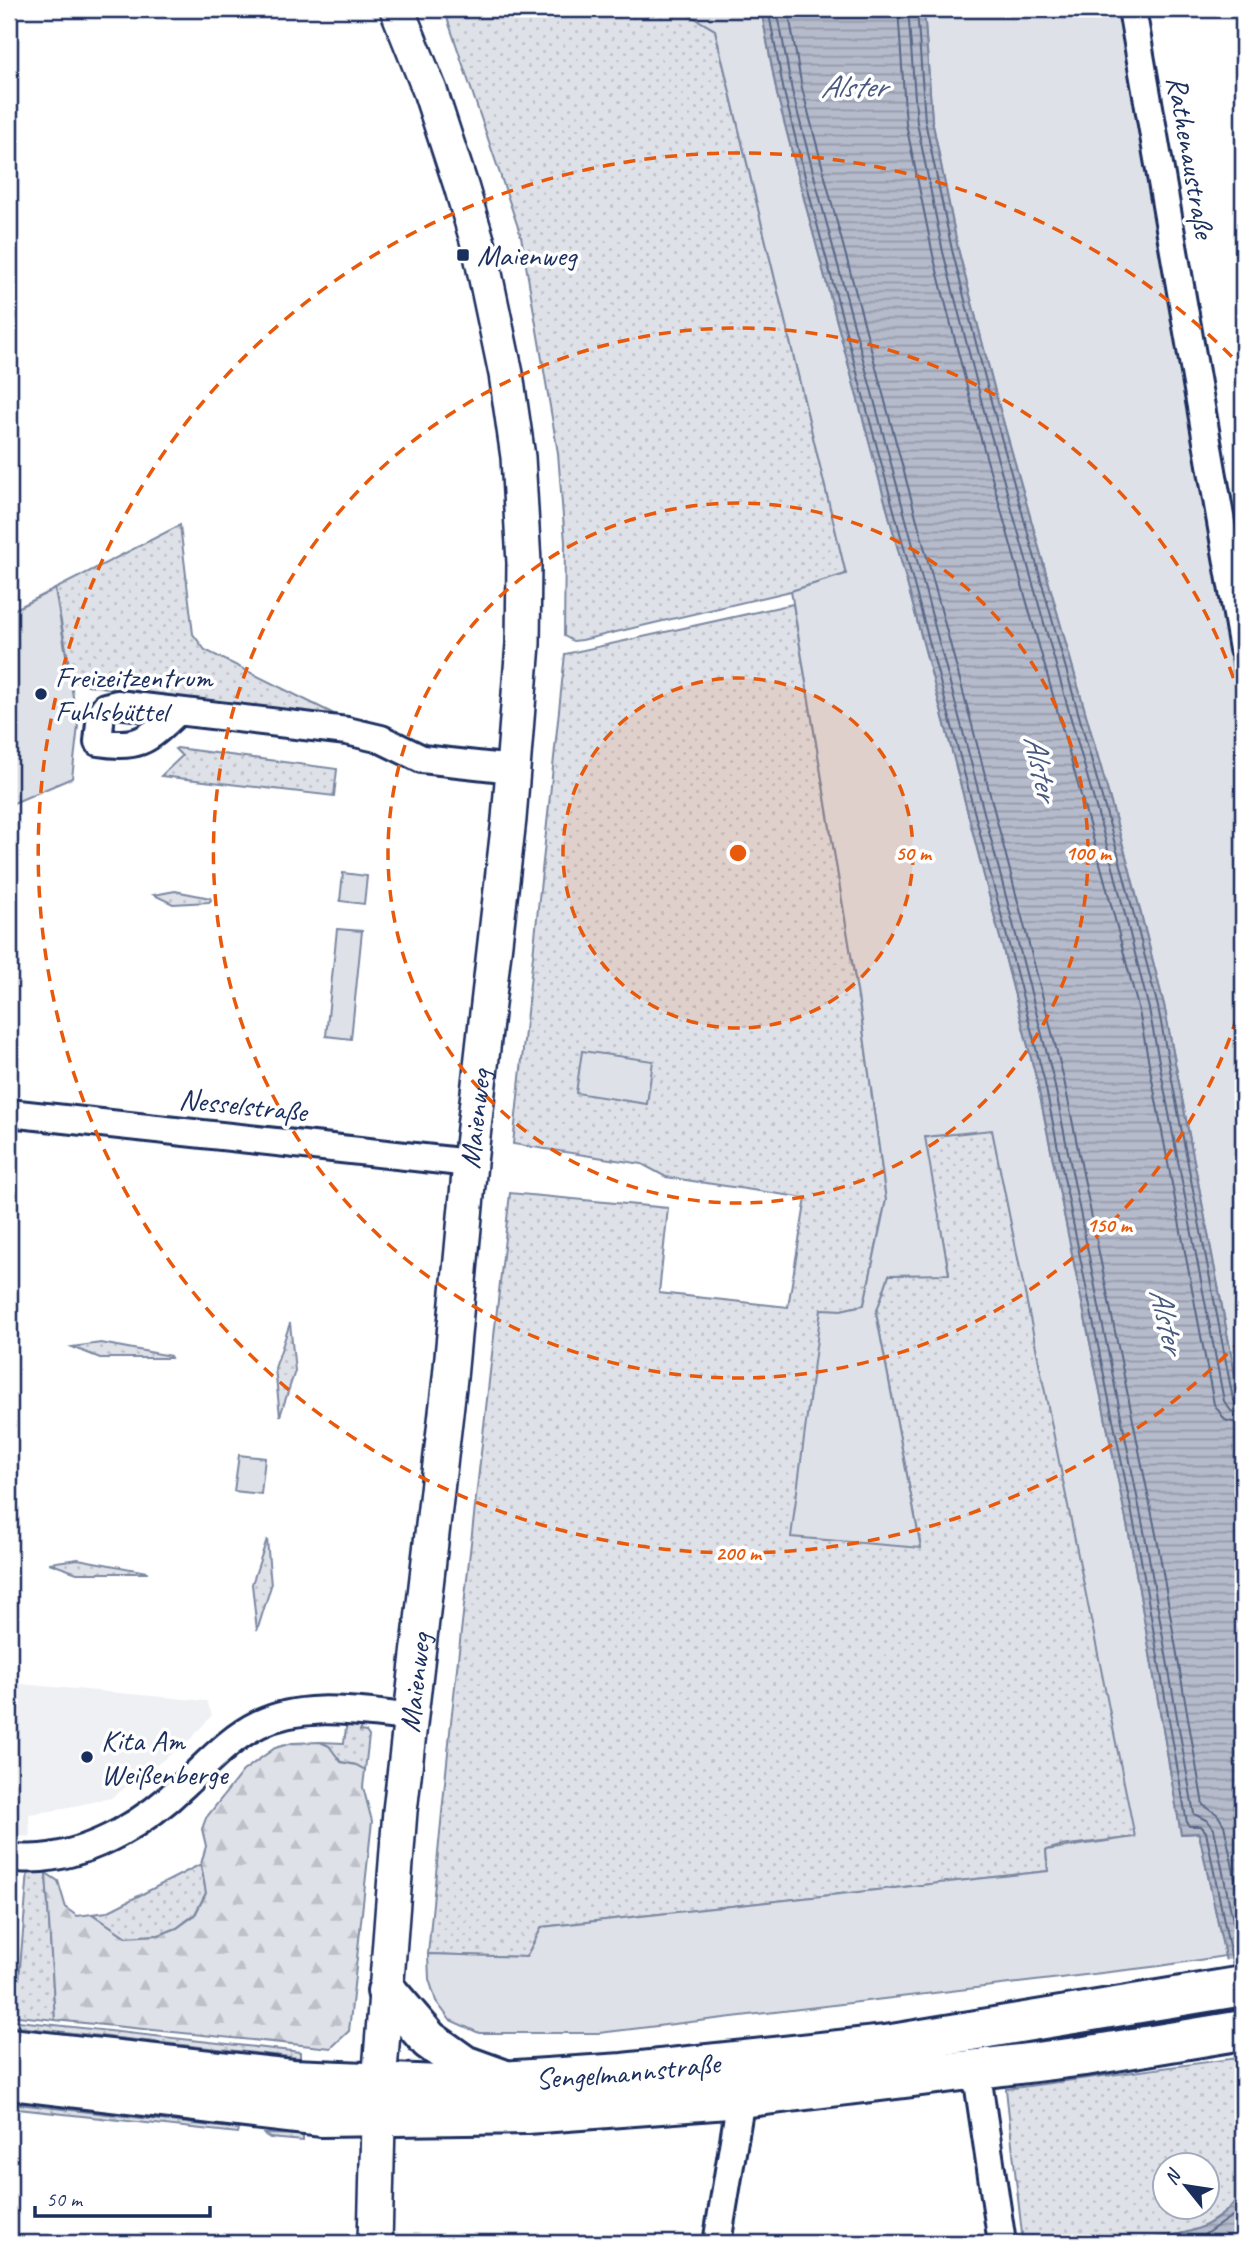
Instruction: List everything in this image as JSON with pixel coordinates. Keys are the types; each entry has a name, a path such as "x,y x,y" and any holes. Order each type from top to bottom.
{"main road":[{"name":"Sengelmannstraße","path":"9,2080 321,2117 440,2085 623,2073 886,2045 1228,1988"},
{"path":"387,1991 429,2040 464,2065 505,2079"},
{"name":"Sengelmannstraße","path":"9,2048 292,2079 379,2100 527,2114 741,2098 1085,2056 1230,2032"}],"street":[{"name":"Maienweg","path":"375,2243 379,2100 400,1811 450,1378 470,1163 513,769 523,644 524,563 518,457 506,374 480,250 430,91 397,9"},
{"name":"Rathenaustraße","path":"1132,9 1243,649"},
{"path":"177,712 347,731 381,739 422,759 513,769"},
{"name":"Nesselstraße","path":"9,1113 470,1163"},
{"path":"9,1858 41,1858 106,1841 152,1812 239,1736 277,1717 311,1709 411,1717"},
{"path":"976,2068 1002,2243"},
{"path":"717,2243 741,2098"}],"shaded area":[{"name":"Kita Am Weißenberge","path":"9,1683 207,1701 212,1715 189,1741 111,1798 29,1814 30,1837 9,1835"}],"green space":[{"path":"444,9 692,9 693,17 715,30 846,574 791,591 582,640 573,641 564,636 565,542 558,453 521,236"},
{"path":"692,9 761,9 777,94 1037,1081 1132,1549 1181,1834 1199,1833 1225,1956 599,2033 479,2033 450,2020 436,2001 429,1979 428,1954 526,1957 542,1927 1048,1871 1046,1850 1135,1837 992,1130 925,1137 949,1274 889,1275 876,1313 921,1548 791,1537 821,1309 841,1310 864,1305 886,1200 862,1021 791,591 846,574 715,30 693,17"},
{"path":"924,9 1118,9 1243,730 1243,1416 1164,1005 1129,867 998,403 958,249 932,120"},
{"path":"180,525 193,634 205,650 340,717 92,686 72,681 55,589"},
{"name":"Freizeitzentrum Fuhlsbüttel","path":"55,589 78,726 72,778 9,805 9,612"},
{"path":"793,604 862,1021 886,1200 864,1305 841,1310 821,1309 921,1548 876,1313 889,1275 949,1273 924,1137 992,1129 1136,1837 1046,1850 1048,1871 542,1927 526,1957 428,1954 510,1193 668,1208 659,1293 788,1307 806,1198 666,1177 642,1164 513,1144 565,654"},
{"path":"175,749 337,769 334,796 161,776 182,756"},
{"path":"343,873 367,876 364,904 340,901"},
{"path":"175,891 211,900 173,904 154,895"},
{"path":"337,929 362,931 351,1039 326,1036"},
{"path":"582,1051 653,1061 647,1104 576,1093"},
{"path":"290,1323 295,1371 280,1416 275,1368"},
{"path":"101,1343 171,1358 100,1358 72,1347"},
{"path":"239,1455 265,1458 261,1494 234,1491"},
{"path":"267,1539 271,1586 257,1631 252,1584"},
{"path":"78,1559 147,1573 77,1573 49,1563"},
{"path":"347,1721 361,1724 360,1731 369,1736 365,1770 340,1762 329,1746 320,1742 344,1743"},
{"path":"320,1742 329,1746 341,1762 365,1770 363,1787 372,1821 349,2031 331,2048 55,2020 46,1873 58,1881 66,1908 77,1916 92,1914 126,1937 159,1935 177,1928 195,1915 206,1893 201,1864 206,1846 202,1829 206,1818 243,1771 275,1748 292,1743"},
{"path":"201,1864 206,1893 195,1914 177,1928 159,1935 126,1937 92,1914 107,1912"},
{"path":"28,1871 46,1873 55,2020 9,2015 9,1992 18,1992"},
{"path":"9,2020 300,2052 300,2058 9,2026"},
{"path":"1237,2058 1243,2098 1243,2188 1234,2206 1220,2216 1220,2150 1150,2150 1150,2220 1214,2220 1198,2231 1124,2243 1023,2243 1006,2089"},
{"path":"9,2103 239,2129 238,2133 9,2108"},
{"path":"263,2134 303,2135 303,2141 270,2138"}],"water":[{"name":"Alster","path":"761,9 924,9 932,120 958,249 998,403 1129,867 1164,1005 1243,1416 1243,2098 1225,1956 1199,1833 1181,1834 1132,1549 1037,1081 777,94"},
{"path":"1243,2188 1243,2243 1124,2243 1176,2235 1220,2220 1220,2217 1233,2204"}],"pier":[{"path":"1243,1957 1243,2001 1226,2004 1222,1961"}],"place":[{"name":"Maienweg","path":"463,255"},
{"name":"Freizeitzentrum Fuhlsbüttel","path":"41,694"},
{"name":"Kita Am Weißenberge","path":"87,1757"}]}
